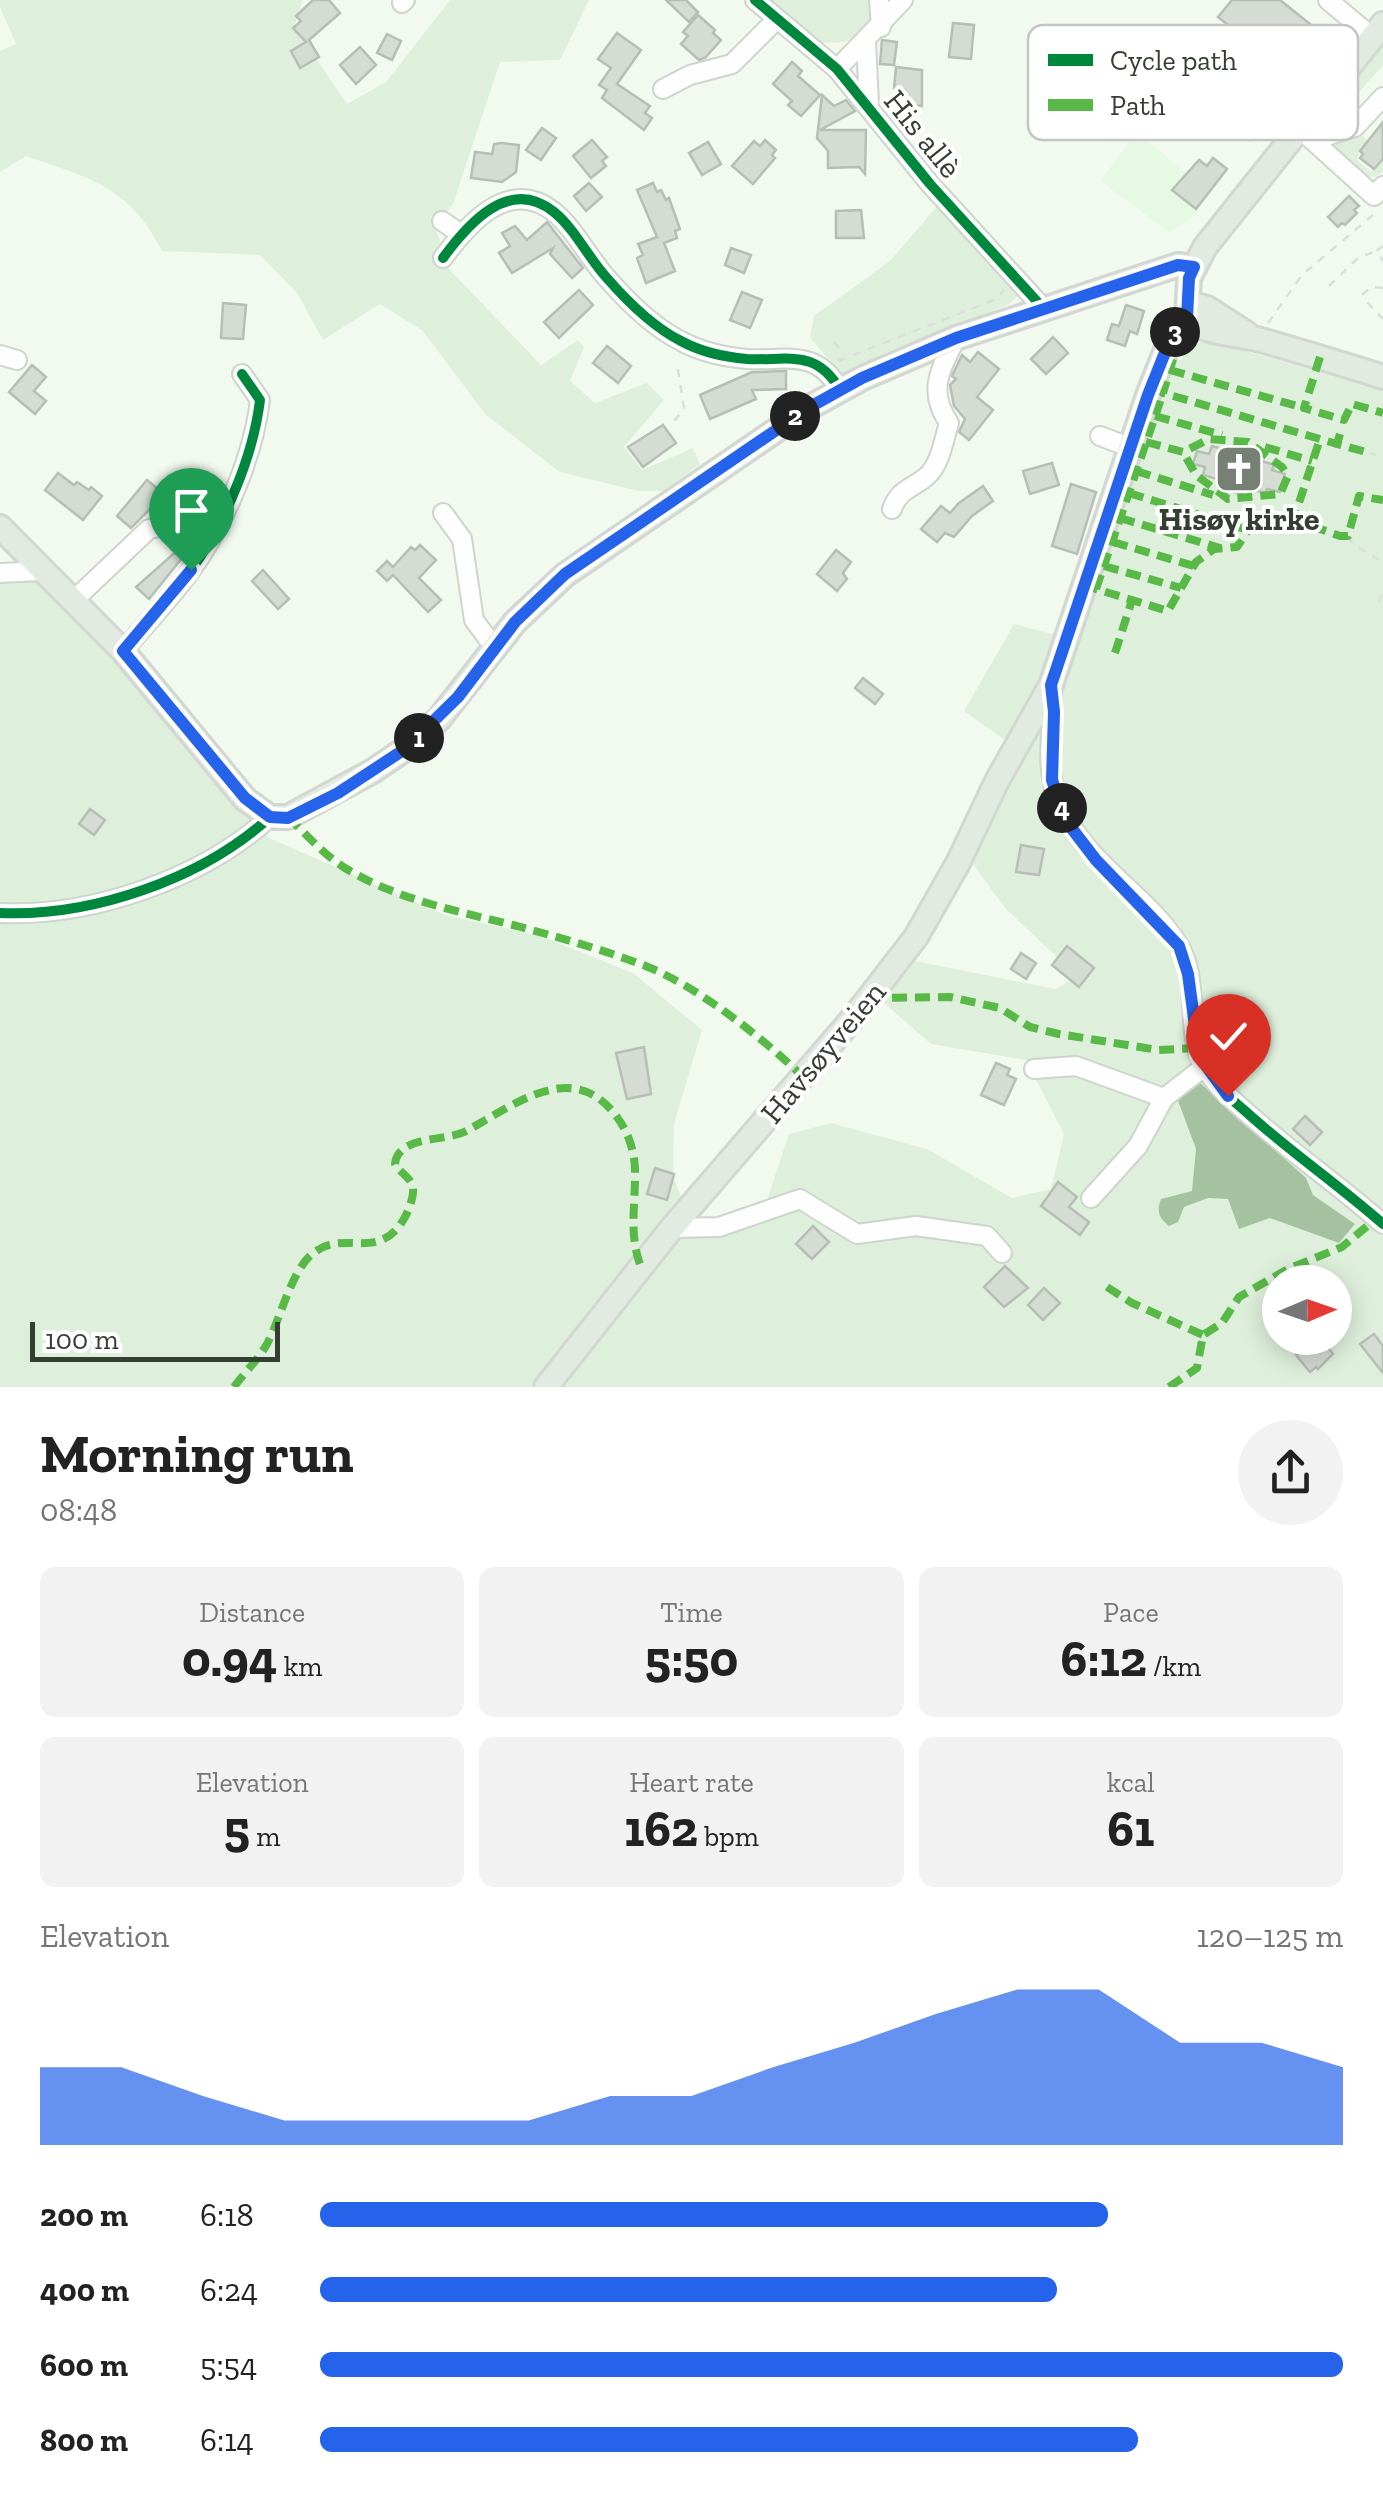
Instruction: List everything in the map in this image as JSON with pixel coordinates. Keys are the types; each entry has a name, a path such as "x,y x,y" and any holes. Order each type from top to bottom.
{"main road":[{"path":"1358,60 1378,30"},
{"path":"1302,140 1224,222 1189,278 1187,310 1206,330 1256,332 1383,377"},
{"path":"0,527 123,651 245,798 270,817 288,818 306,811 405,749 458,697 494,646 538,598 607,544 810,407 835,381 1178,265 1194,267"},
{"name":"Havsøyveien","path":"546,1387 672,1228 854,1017 916,937 958,863 996,780 1051,685 1129,448 1170,340 1187,310"}],"street":[{"name":"His allè","path":"755,0 837,69 930,184 1044,309"},
{"path":"880,0 881,27"},
{"path":"837,69 903,0"},
{"path":"1328,0 1378,30"},
{"path":"664,89 690,75 732,64 777,19"},
{"path":"866,42 869,105"},
{"path":"1358,123 1383,97"},
{"path":"1313,140 1381,198"},
{"path":"443,258 480,215 499,203 534,200 555,212 606,278 670,335 703,351 749,359 804,360 835,381"},
{"path":"442,221 460,234"},
{"path":"892,509 904,489 932,470 944,441 949,423 938,407 936,385 956,338"},
{"path":"123,651 191,570 223,514 256,432 260,400 242,374"},
{"path":"1100,436 1129,448"},
{"path":"442,512 462,539 474,620 494,646"},
{"path":"74,600 149,529 223,514"},
{"path":"0,573 41,572"},
{"path":"1051,685 1052,780 1066,821 1096,860 1179,946 1188,974 1192,1022 1204,1067 1228,1096 1383,1224"},
{"path":"0,913 81,906 130,893 193,868 253,833 270,817"},
{"path":"1034,1069 1076,1066 1164,1098"},
{"path":"1091,1198 1138,1146 1164,1098 1204,1067"},
{"path":"672,1228 718,1227 800,1199 857,1234 916,1226 986,1236 1002,1253"}],"path":[{"path":"1256,332 1268,324 1302,274 1381,198"},
{"path":"1328,286 1358,258 1383,246"},
{"path":"1376,251 1383,262"},
{"path":"835,381 836,362 846,356 994,300 1016,278"},
{"path":"1383,288 1371,286 1364,294 1383,319"},
{"path":"834,342 846,356"},
{"path":"674,420 684,410 677,363"},
{"path":"1370,453 1376,455"},
{"path":"1348,536 1353,544 1383,562"},
{"path":"1380,602 1383,592"}],"shaded area":[{"path":"0,0 303,0 294,26 347,104 386,82 450,0 589,0 560,60 500,62 453,204 435,226 450,270 541,365 578,340 584,347 570,381 595,403 647,383 664,400 624,447 642,470 693,448 700,464 663,491 639,491 560,472 486,415 423,331 380,304 323,340 297,293 260,255 162,251 136,212 89,179 26,156 0,172 0,51 16,44"},
{"path":"771,0 903,0 845,42 817,43"},
{"path":"1383,38 1383,65 1358,93 1358,77 1374,56 1374,49"},
{"path":"1358,132 1371,143 1366,149 1361,146 1357,160 1371,172 1383,163 1383,172 1375,177 1358,176 1329,147 1333,142 1358,140"},
{"path":"1131,140 1146,140 1183,171 1190,171 1200,158 1207,162 1212,155 1228,167 1197,207 1200,211 1170,233 1100,181"},
{"path":"938,205 1021,293 1008,305 880,355 848,376 840,372 810,338 814,316 890,261"},
{"path":"1216,342 1383,391 1383,1387 0,1387 0,576 35,571 210,759 267,837 445,915 541,936 633,973 702,1030 674,1124 673,1176 693,1228 762,1215 789,1134 831,1123 927,1149 1012,1198 1051,1189 1064,1134 1026,1060 931,1044 884,1003 910,960 1056,989 1077,976 1005,908 968,857 1019,750 964,711 1014,624 1071,639 1170,357 1181,360 1189,347"},
{"path":"1199,1082 1306,1178 1313,1195 1355,1224 1339,1243 1270,1218 1239,1229 1228,1199 1208,1198 1184,1207 1178,1222 1169,1226 1163,1220 1159,1211 1161,1199 1192,1191 1196,1149 1177,1098"}],"building":[{"path":"313,0 329,0 340,13 309,40 319,57 300,68 291,51 306,42 293,28 301,21 296,16"},
{"path":"666,0 686,0 698,12 689,22"},
{"path":"1232,0 1280,0 1311,25 1228,25 1218,17"},
{"path":"698,15 721,40 699,60 681,44 688,36 683,32"},
{"path":"953,23 974,25 971,59 949,57"},
{"path":"617,33 641,50 617,84 650,106 645,113 652,118 644,130 602,98 607,90 599,85 611,68 598,59"},
{"path":"387,34 401,41 392,60 377,53"},
{"path":"882,40 897,42 894,65 880,64"},
{"path":"360,47 376,65 356,84 340,65"},
{"path":"792,62 802,71 798,76 820,95 801,116 788,105 792,101 773,84"},
{"path":"896,67 922,70 922,106 903,104 905,90 894,88"},
{"path":"822,95 834,106 846,100 855,111 820,130 866,130 865,174 859,167 828,168 828,151 817,138"},
{"path":"1383,122 1383,159 1374,169 1360,158 1360,151"},
{"path":"542,128 556,138 541,160 526,150"},
{"path":"592,140 607,157 602,161 606,166 591,178 573,156"},
{"path":"765,140 776,150 772,155 775,158 753,184 732,166 754,141 760,146"},
{"path":"708,142 721,164 702,175 689,153"},
{"path":"494,144 519,145 516,172 502,182 471,178 475,152 492,154"},
{"path":"1213,158 1227,169 1196,209 1172,190 1199,160 1207,166"},
{"path":"589,183 602,197 586,211 574,196"},
{"path":"653,183 657,192 661,190 666,200 669,198 680,229 675,231 677,238 664,243 675,271 646,283 637,258 643,255 638,244 657,237 637,190"},
{"path":"1349,196 1359,206 1354,210 1357,213 1338,227 1328,217"},
{"path":"861,210 864,238 836,238 836,211"},
{"path":"547,222 583,268 572,278 550,254 553,248 512,273 499,253 510,246 502,233 515,226 527,240"},
{"path":"731,248 751,255 744,273 725,265"},
{"path":"579,290 593,305 559,338 544,322"},
{"path":"742,292 762,300 750,328 730,320"},
{"path":"223,303 246,305 243,339 221,338"},
{"path":"1126,305 1144,311 1137,334 1130,331 1125,346 1107,340 1112,324 1119,326"},
{"path":"1053,337 1068,353 1046,374 1031,359"},
{"path":"607,346 631,366 618,383 593,363"},
{"path":"978,352 999,369 977,397 993,410 969,440 959,432 965,419 954,406 950,385 956,379 952,376 962,355 970,362"},
{"path":"32,365 46,377 34,391 46,401 35,414 9,392"},
{"path":"786,371 786,389 752,390 756,399 710,419 700,395 752,372"},
{"path":"663,425 676,443 643,467 628,447"},
{"name":"Hisøy kirke","path":"1235,445 1255,451 1253,458 1274,465 1272,470 1285,474 1280,492 1267,489 1265,493 1244,487 1242,494 1222,489 1224,481 1203,475 1205,467 1193,464 1197,451 1209,454 1212,446 1233,452"},
{"path":"1052,463 1059,485 1030,494 1023,471"},
{"path":"58,473 74,485 77,482 89,490 91,487 102,496 83,520 45,490"},
{"path":"147,480 180,507 158,515 150,509 131,528 117,516"},
{"path":"1071,484 1096,492 1077,554 1052,546"},
{"path":"983,486 993,501 972,516 954,537 945,533 937,542 921,529 941,506 950,513"},
{"path":"189,540 191,547 149,599 136,587"},
{"path":"420,545 436,560 419,578 441,600 428,612 393,575 387,581 377,571 387,561 393,567 411,547 415,550"},
{"path":"836,550 851,562 843,573 847,579 837,591 817,574"},
{"path":"263,570 289,599 278,609 252,581"},
{"path":"863,678 883,694 875,704 855,688"},
{"path":"90,809 105,820 94,835 79,824"},
{"path":"1021,845 1044,849 1039,875 1016,872"},
{"path":"1067,946 1094,968 1079,987 1052,965"},
{"path":"1021,953 1036,963 1026,979 1011,969"},
{"path":"644,1047 651,1094 627,1099 616,1053"},
{"path":"996,1063 1010,1069 1007,1075 1016,1079 1004,1105 981,1095"},
{"path":"1305,1116 1322,1132 1310,1145 1293,1129"},
{"path":"655,1168 674,1174 667,1200 647,1194"},
{"path":"1058,1182 1077,1197 1069,1207 1089,1222 1080,1235 1041,1206"},
{"path":"813,1226 829,1242 812,1259 796,1244"},
{"path":"1005,1266 1028,1288 1004,1307 984,1287"},
{"path":"1044,1288 1060,1303 1043,1320 1028,1305"},
{"path":"1374,1334 1383,1346 1383,1373 1360,1344"},
{"path":"1296,1355 1332,1355 1318,1369 1310,1372"}],"marked path":[{"path":"1320,357 1304,408 1344,420 1352,404 1383,413"},
{"path":"1173,359 1163,393 1337,444"},
{"path":"1170,370 1304,408"},
{"path":"1096,589 1163,393"},
{"path":"1155,416 1222,435"},
{"path":"1340,434 1337,444 1370,453"},
{"path":"1146,442 1183,452 1209,439 1248,442 1288,476 1280,494 1228,499 1196,475 1183,452"},
{"path":"1292,524 1320,439"},
{"path":"1265,447 1312,461"},
{"path":"1136,471 1213,495"},
{"path":"1129,493 1248,530"},
{"path":"1083,585 1168,611 1196,562 1214,549 1237,547 1248,530 1300,522 1348,536 1359,496 1383,500"},
{"path":"1120,518 1220,548"},
{"path":"1113,542 1194,566"},
{"path":"1104,566 1181,588"},
{"path":"1115,653 1132,600"},
{"path":"288,817 337,863 386,888 583,945 667,976 729,1015 802,1076"},
{"path":"869,998 950,997 1000,1008 1030,1027 1059,1034 1158,1050 1198,1048"},
{"path":"234,1387 267,1344 292,1284 311,1255 336,1244 384,1239 405,1217 413,1188 395,1164 404,1148 466,1131 541,1092 560,1088 597,1097 623,1126 634,1161 634,1230 641,1267"},
{"path":"1169,1387 1197,1368 1203,1335 1222,1323 1239,1297 1288,1269 1342,1247 1377,1218"},
{"path":"1107,1287 1132,1303 1203,1335"}],"cycle path":[{"path":"755,0 837,69 930,184 1044,309"},
{"path":"443,258 465,231 491,209 521,199 537,202 561,219 631,304 671,335 721,355 811,362 831,377 840,390"},
{"path":"123,651 189,573 235,490 251,445 260,400 242,374"},
{"path":"1051,685 1051,771 1062,809 1091,852 1145,904 1178,944 1189,972 1194,1033 1202,1062 1225,1093 1383,1224"},
{"path":"0,913 71,908 144,890 212,859 270,817"}],"place":[{"name":"Hisøy kirke","path":"1239,469"}],"route":[{"path":"191,570 123,651 245,798 270,817 288,818 338,793 423,734 458,697 515,622 565,574 810,407 862,378 956,338 1178,265 1194,267 1189,278 1187,318 1170,340 1148,395 1051,685 1052,780 1066,821 1096,860 1179,946 1188,974 1199,1056 1228,1096"}]}
